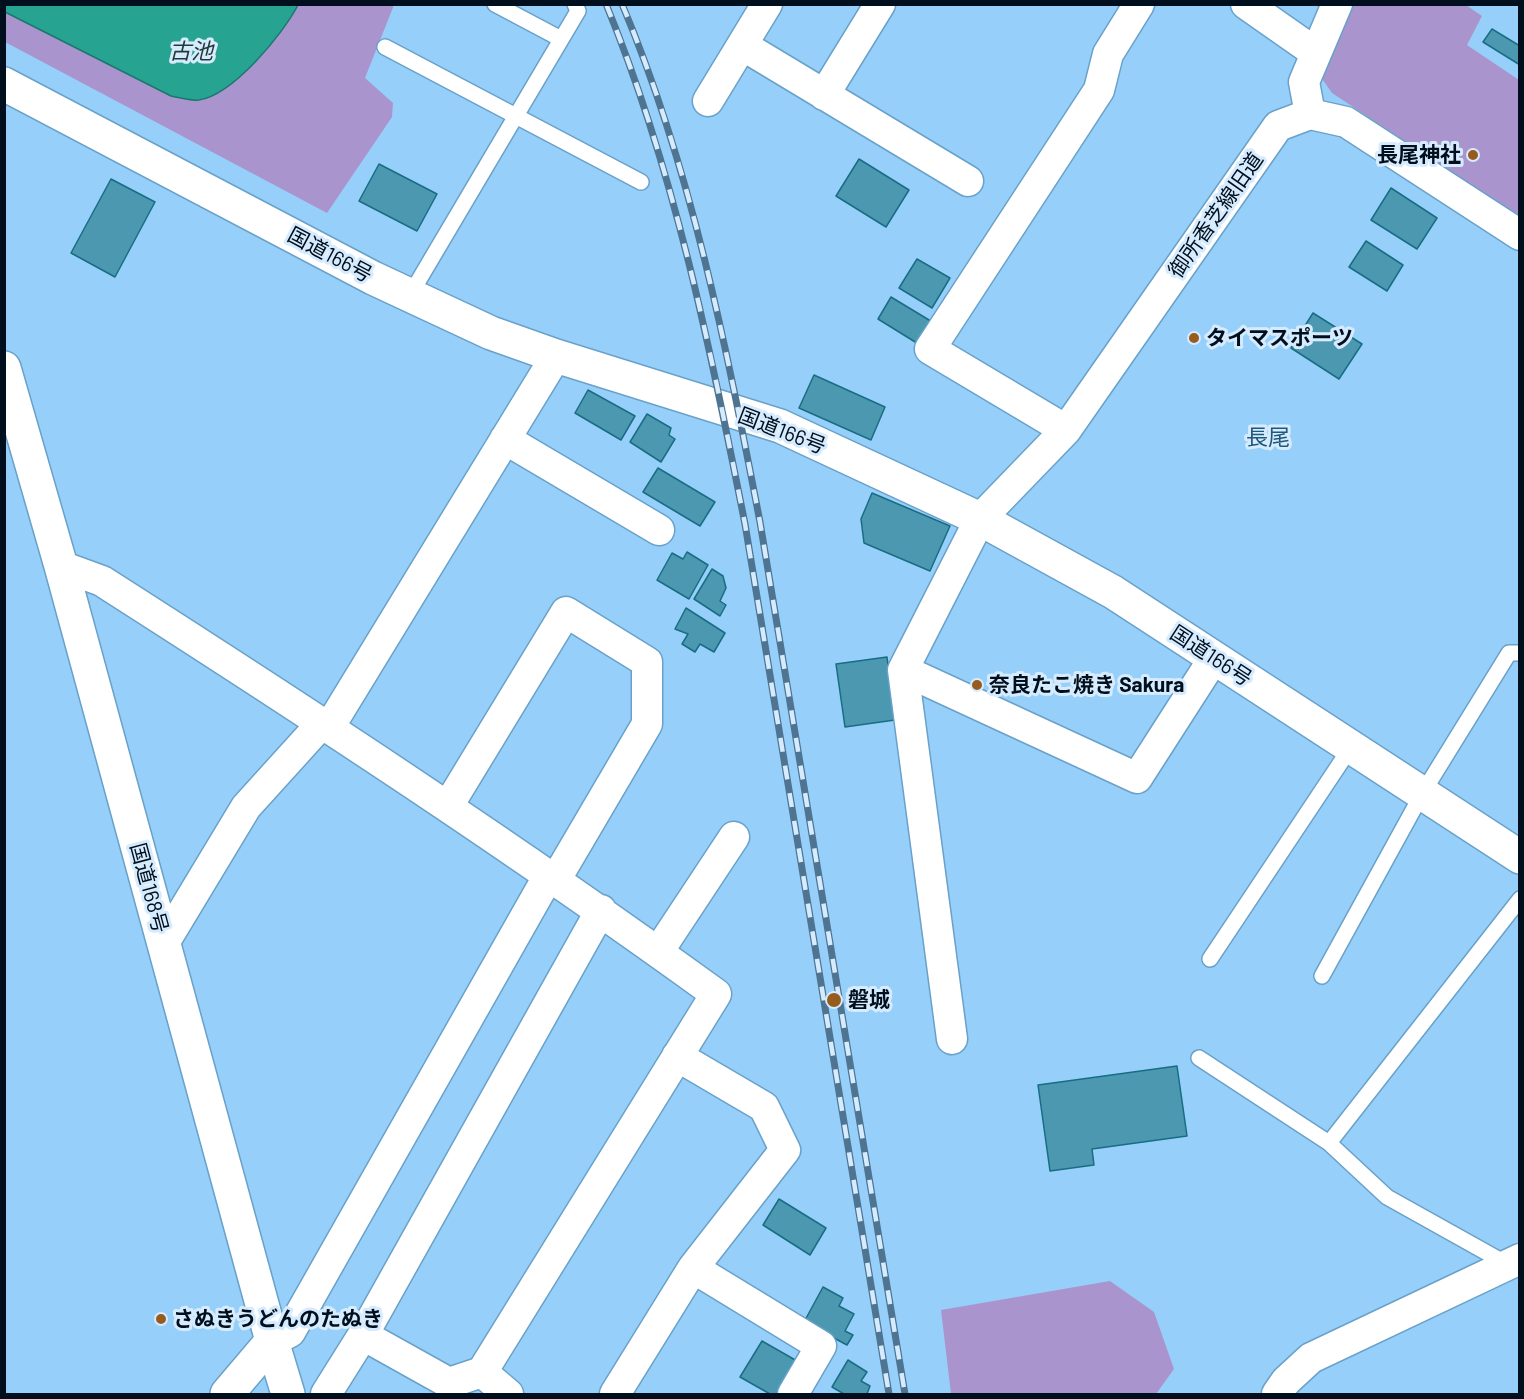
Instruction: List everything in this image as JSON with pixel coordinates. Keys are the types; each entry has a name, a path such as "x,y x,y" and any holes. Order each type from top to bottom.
{"main road":[{"name":"国道166号","path":"4,84 410,295 491,333 556,356 780,426 980,519 1113,592 1520,857"},
{"name":"国道168号","path":"4,368 62,566 288,1395"},
{"path":"227,1395 272,1341"}],"street":[{"path":"708,101 767,4"},
{"path":"824,95 880,4"},
{"path":"1066,430 930,349 1099,90 1108,54 1138,4"},
{"path":"1246,4 1316,53"},
{"path":"1337,4 1304,82 1310,114 1346,122 1520,235"},
{"path":"742,45 968,181"},
{"name":"御所香芝線旧道","path":"903,670 980,519 1066,430 1278,126 1310,114"},
{"path":"164,943 246,807 327,724 556,356"},
{"path":"505,439 659,530"},
{"path":"62,566 102,581 327,724 601,910 716,994 482,1372 449,1383 363,1335"},
{"path":"272,1341 290,1332 552,877 647,724 647,662 566,612 448,806"},
{"path":"903,670 1137,778 1214,658"},
{"path":"903,670 952,1039"},
{"path":"658,952 734,837"},
{"path":"326,1395 363,1335 601,910"},
{"path":"615,1395 693,1268 785,1150 764,1107 677,1056"},
{"path":"1277,1395 1286,1382 1311,1358 1513,1262"},
{"path":"693,1268 821,1346 793,1395"},
{"path":"482,1372 508,1395"}],"lane":[{"path":"495,4 561,39"},
{"path":"410,295 578,11 575,4"},
{"path":"385,46 641,182"},
{"path":"1322,976 1422,794 1509,653 1520,652"},
{"path":"1210,959 1351,747"},
{"path":"1329,1143 1520,899"},
{"path":"1199,1058 1329,1143 1387,1197 1513,1262"}],"shaded area":[{"path":"4,5 394,5 365,78 393,103 392,117 327,213 5,42"},
{"name":"長尾神社","path":"1353,5 1466,5 1482,16 1467,45 1519,80 1519,217 1332,93 1318,73"},
{"path":"1110,1281 1154,1312 1174,1369 1156,1394 951,1394 941,1310"}],"water":[{"name":"古池","path":"4,5 298,5 256,62 227,87 212,96 196,100 171,96 5,12"}],"building":[{"path":"1492,29 1520,46 1520,65 1483,42"},
{"path":"859,159 909,190 886,227 836,196"},
{"path":"379,164 437,194 417,231 359,201"},
{"path":"111,179 155,202 115,277 71,253"},
{"path":"1391,188 1437,218 1417,249 1371,220"},
{"path":"1366,241 1403,265 1387,291 1349,267"},
{"path":"917,259 950,278 932,308 899,288"},
{"path":"891,297 934,323 920,345 878,319"},
{"path":"1313,313 1362,344 1339,379 1291,348"},
{"path":"814,375 885,407 871,440 799,408"},
{"path":"588,390 635,416 621,440 575,413"},
{"path":"647,414 671,428 669,435 675,439 661,462 630,442"},
{"path":"658,468 715,502 700,526 643,492"},
{"path":"872,493 950,526 930,571 864,543 861,519"},
{"path":"687,552 708,565 689,599 657,580 672,553 683,559"},
{"path":"712,569 723,576 726,588 720,601 726,605 720,616 694,599"},
{"path":"686,608 725,633 714,652 700,644 695,652 682,644 688,634 675,629"},
{"path":"887,657 895,720 845,727 836,664"},
{"path":"1177,1066 1187,1136 1092,1149 1094,1165 1050,1171 1038,1085"},
{"path":"779,1199 826,1228 810,1255 763,1225"},
{"path":"823,1287 843,1298 839,1306 854,1314 845,1331 853,1335 847,1345 804,1322"},
{"path":"762,1341 797,1361 777,1394 770,1394 740,1377"},
{"path":"848,1360 867,1372 861,1381 870,1386 867,1394 844,1394 832,1387"}],"railway":[{"path":"606,4 652,131 671,196 704,326 732,458 745,524 889,1394"},
{"path":"622,4 647,67 687,194 734,390 760,522 905,1394"}],"place":[{"name":"長尾神社","path":"1473,155"},
{"name":"タイマスポーツ","path":"1194,338"},
{"name":"奈良たこ焼き Sakura","path":"977,685"},
{"name":"磐城","path":"834,1000"},
{"name":"さぬきうどんのたぬき","path":"161,1319"}],"district":[{"name":"長尾","path":"1268,438"}]}
